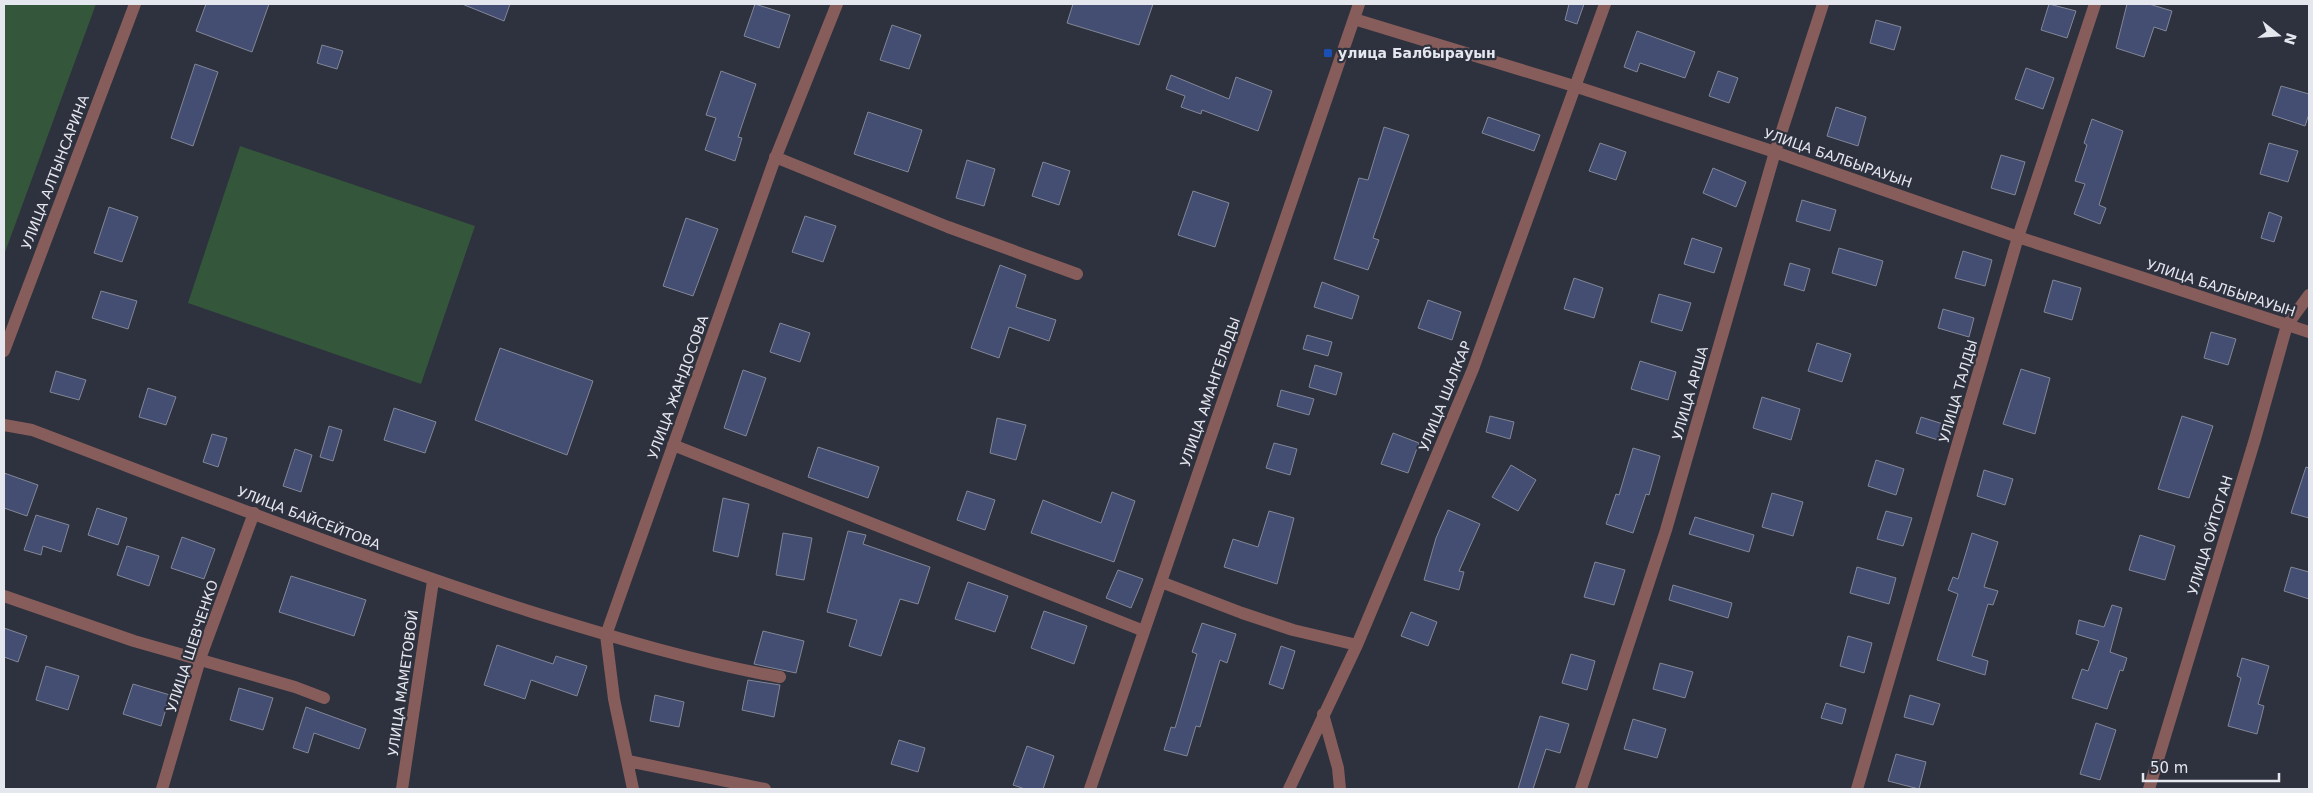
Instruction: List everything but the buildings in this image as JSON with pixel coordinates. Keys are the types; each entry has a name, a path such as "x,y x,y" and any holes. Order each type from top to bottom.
{"street":[{"name":"УЛИЦА АЛТЫНСАРИНА","path":"4,351 135,4"},
{"name":"УЛИЦА ЖАНДОСОВА","path":"634,789 614,699 606,635 776,157 837,4"},
{"name":"УЛИЦА АМАНГЕЛЬДЫ","path":"1090,789 1359,4"},
{"name":"УЛИЦА ШАЛКАР","path":"1289,789 1357,645 1474,369 1605,4"},
{"name":"УЛИЦА АРША","path":"1582,789 1666,530 1775,152 1823,4"},
{"name":"УЛИЦА ТАЛДЫ","path":"1857,789 2018,237 2095,4"},
{"name":"УЛИЦА БАЛБЫРАУЫН","path":"1354,20 1574,86 1775,152 2018,237 2309,332"},
{"path":"776,157 948,226 1077,274"},
{"name":"УЛИЦА ОЙТОГАН","path":"2148,789 2255,439 2287,325 2309,296"},
{"name":"УЛИЦА БАЙСЕЙТОВА","path":"4,425 32,430 433,581 606,635 716,666 780,678"},
{"path":"673,445 1144,631"},
{"name":"УЛИЦА ШЕВЧЕНКО","path":"162,789 200,662 254,513"},
{"name":"УЛИЦА МАМЕТОВОЙ","path":"402,789 433,581"},
{"path":"1161,582 1284,627 1357,645"},
{"path":"4,596 200,662 226,667 324,698"},
{"path":"1323,714 1338,768 1340,789"},
{"path":"628,761 766,789"}],"green space":[{"path":"4,4 96,4 4,255"},
{"path":"240,146 475,226 421,384 188,303"}],"place":[{"name":"улица Балбырауын","path":"1328,53"}]}
